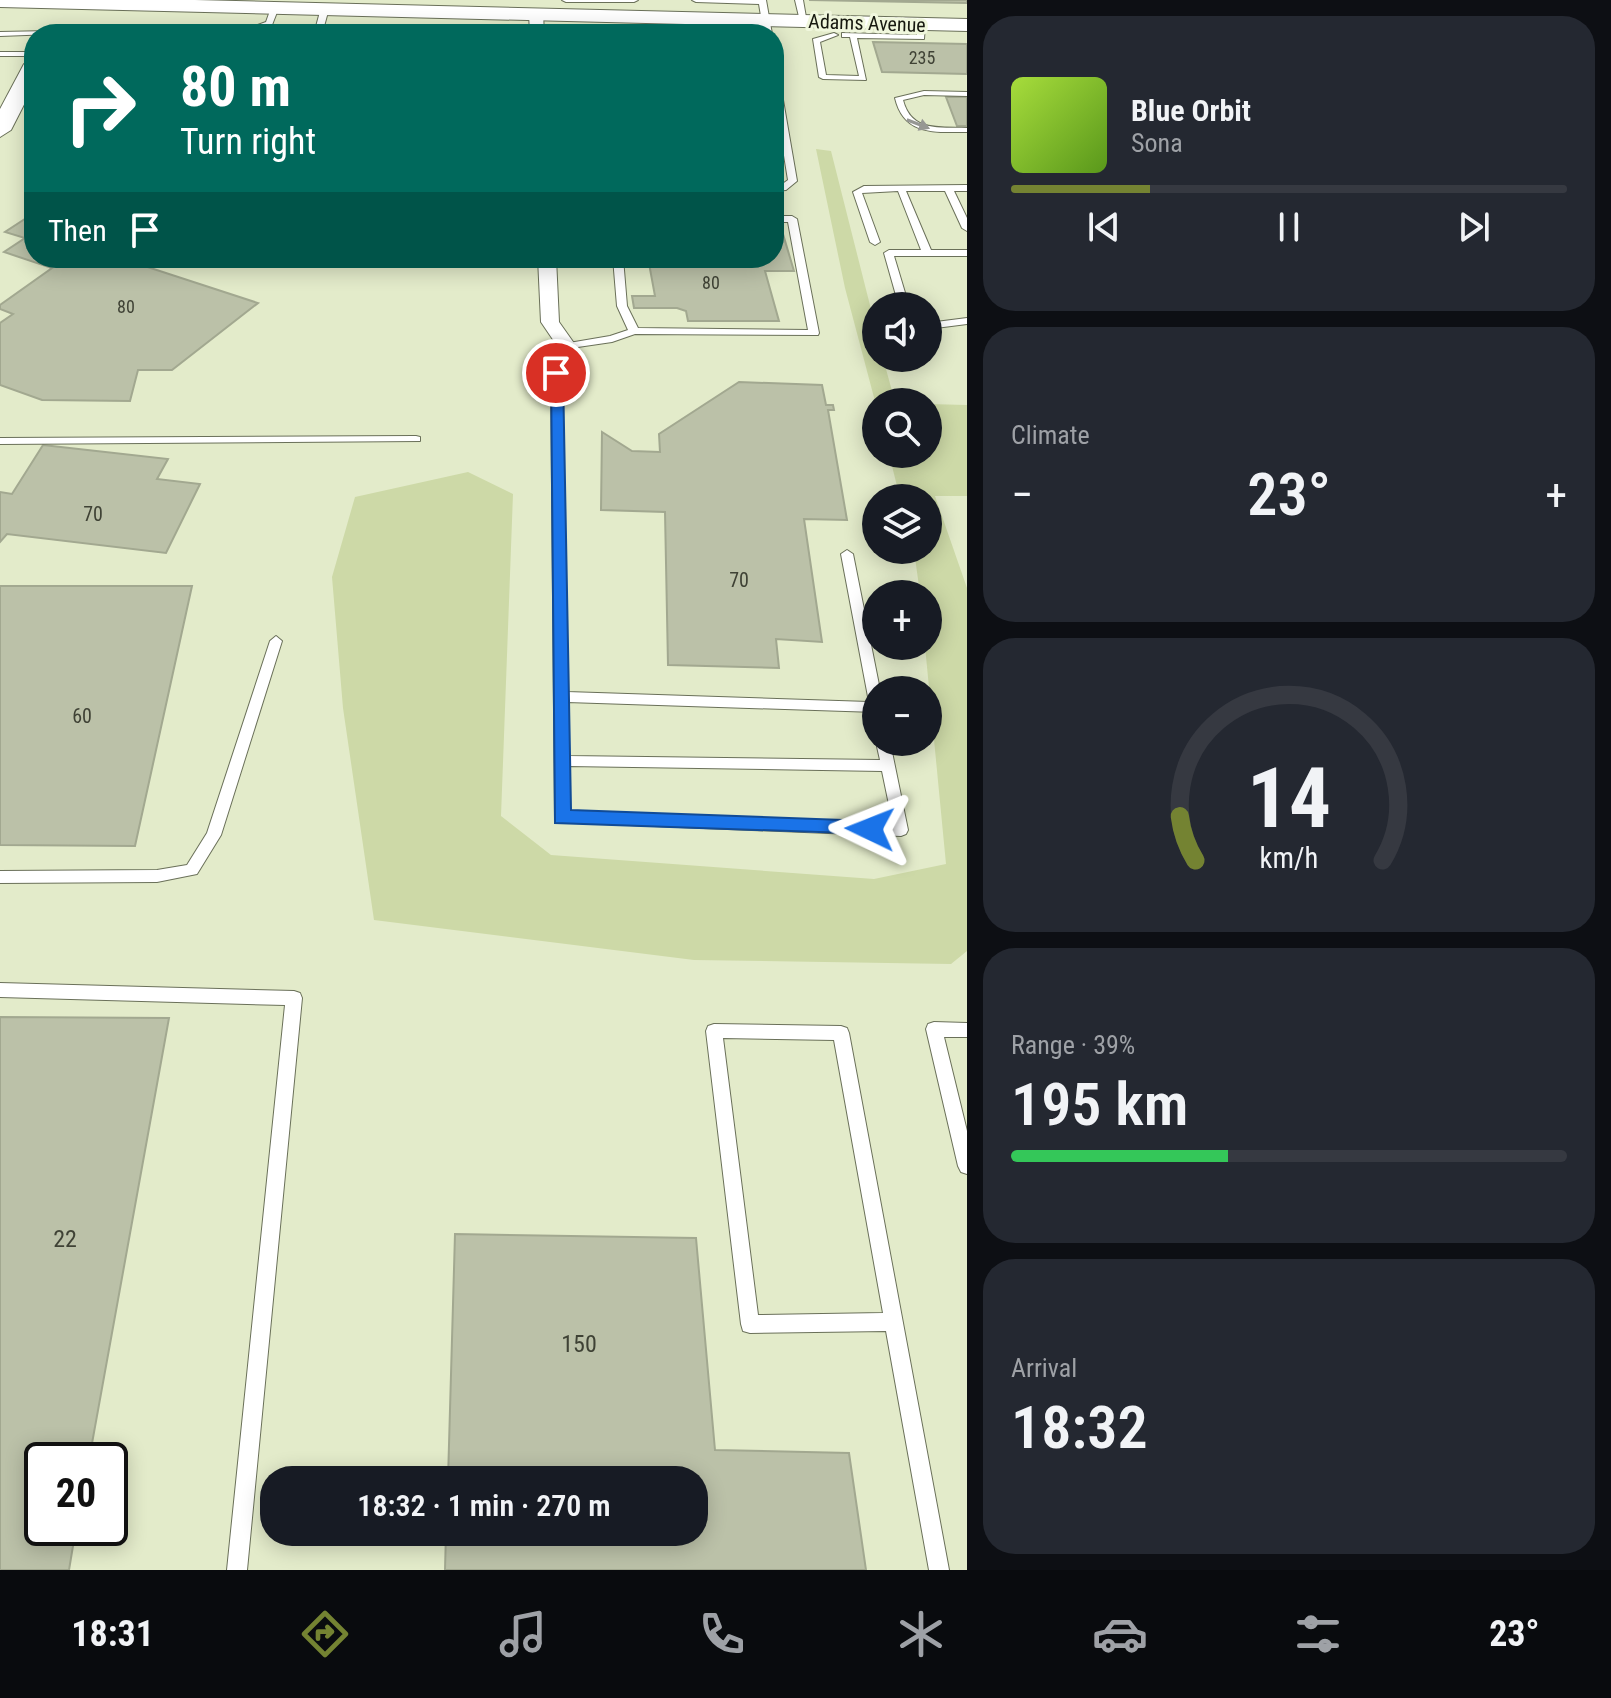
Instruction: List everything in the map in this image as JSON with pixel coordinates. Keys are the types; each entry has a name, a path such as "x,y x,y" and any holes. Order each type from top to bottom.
{"street":[{"name":"Adams Avenue","path":"0,1 325,8 361,4 536,13 764,14 832,28 967,25"},
{"path":"55,24 66,2"},
{"path":"536,13 537,24"},
{"path":"0,130 24,98"},
{"path":"547,268 550,322 567,346"}],"lane":[{"path":"566,0 634,0"},
{"path":"696,0 764,14"},
{"path":"799,0 804,21"},
{"path":"267,24 275,7"},
{"path":"321,24 325,8"},
{"path":"853,35 863,78 823,77 816,41 832,28 853,35 921,37 921,24"},
{"path":"0,34 24,34"},
{"path":"0,54 24,54"},
{"path":"967,94 924,93 899,98 900,114 908,122 924,129 967,130"},
{"path":"784,129 793,181 784,187"},
{"path":"875,242 857,192 967,188"},
{"path":"901,189 927,253"},
{"path":"949,189 967,228"},
{"path":"784,219 792,219 814,333 634,331 612,339 567,346 556,373 562,818 901,830 886,756"},
{"path":"900,292 889,253 967,253"},
{"path":"619,268 622,306 634,331"},
{"path":"942,324 967,321"},
{"path":"0,441 416,439"},
{"path":"847,554 870,676"},
{"path":"0,877 157,876 192,870 214,835 276,641"},
{"path":"560,697 862,705"},
{"path":"561,761 888,766"},
{"path":"0,990 294,998 237,1570"},
{"path":"967,1030 934,1029 967,1166"},
{"path":"892,1322 750,1324 714,1031 841,1033 939,1570"}],"shaded area":[{"path":"0,0 967,0 967,1570 0,1570"},
{"path":"816,149 831,151 867,292 862,292 862,352 845,288"},
{"path":"867,372 887,372 891,388 871,388"},
{"path":"942,404 967,405 967,496 942,496 942,484 896,484 892,468 942,468"},
{"path":"468,472 513,494 501,816 551,855 874,879 946,864 936,756 942,756 942,676 928,676 926,660 942,660 942,580 918,580 916,564 942,564 942,516 967,588 967,951 951,964 694,960 374,920 343,708 332,577 355,497"}],"building":[{"path":"809,0 967,0 967,3"},
{"path":"873,42 967,44 967,74 882,72"},
{"path":"946,97 967,97 967,126 957,126"},
{"path":"24,220 24,238 5,232"},
{"path":"784,237 794,271 765,271 779,321 688,321 686,311 677,308 634,308 632,296 655,296 650,268 784,268"},
{"path":"24,239 24,259 4,252"},
{"path":"52,268 151,268 258,303 172,370 138,370 130,401 42,400 0,385 0,323 13,314 0,309 0,305"},
{"path":"739,382 822,385 826,405 833,405 834,410 828,410 847,520 804,519 822,642 776,639 779,668 668,665 665,512 601,510 602,432 632,451 660,452 659,434"},
{"path":"43,445 168,459 157,479 200,484 166,553 7,534 0,542 0,492 12,494"},
{"path":"0,586 192,586 135,846 0,845"},
{"path":"0,1017 169,1018 92,1442 24,1442 24,1546 73,1546 69,1570 0,1570"},
{"path":"455,1234 696,1238 715,1450 849,1453 866,1570 445,1570 446,1546 708,1546 708,1466 448,1466"}],"route":[{"path":"556,373 562,818 870,829"}]}
